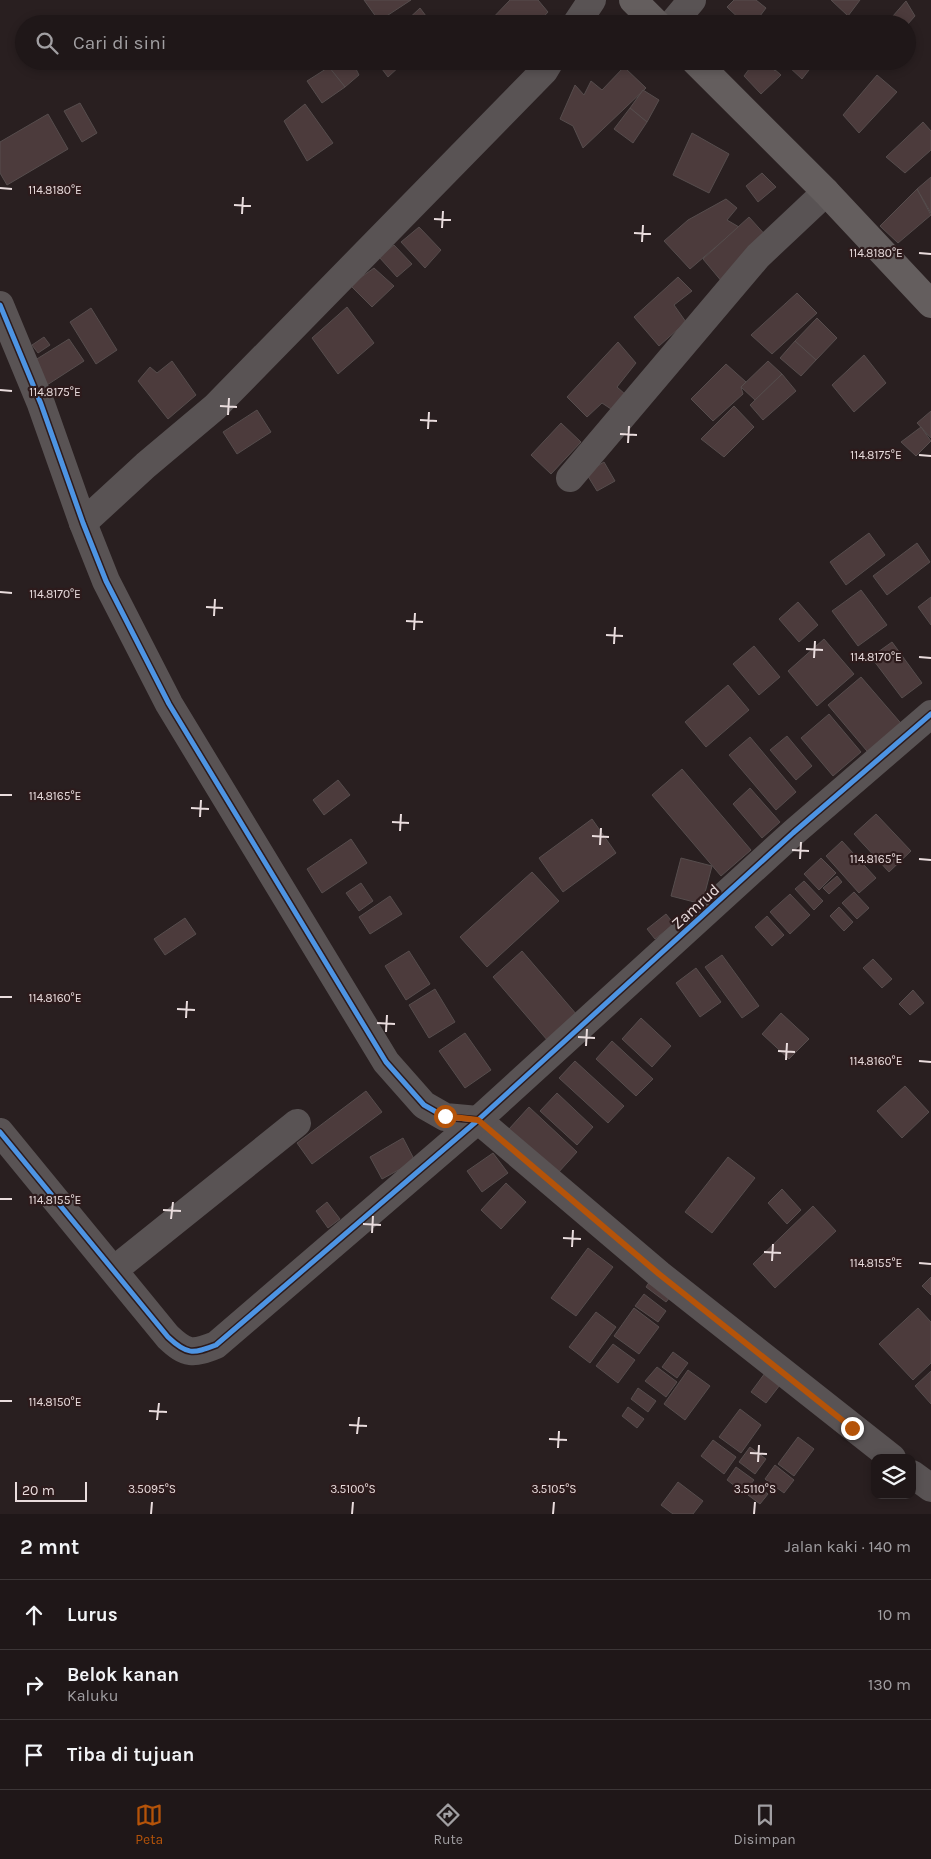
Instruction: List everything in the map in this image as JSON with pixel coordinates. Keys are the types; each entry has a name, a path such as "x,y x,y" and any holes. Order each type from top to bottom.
{"main road":[{"path":"633,0 648,15"},
{"path":"704,70 826,192 931,304"}],"street":[{"path":"582,15 592,0"},
{"path":"680,15 692,0"},
{"path":"83,523 146,465 215,407 543,70"},
{"path":"570,478 758,256 826,192"},
{"path":"0,305 41,404 83,523 106,581 169,704 386,1062 424,1105 445,1116 478,1120 659,1274 887,1454"},
{"name":"Zamrud","path":"0,1132 168,1337 181,1350 197,1352 216,1345 478,1120 793,833 931,714"},
{"path":"114,1270 297,1123"},
{"path":"916,1477 931,1488"}],"building":[{"path":"364,0 411,0 388,15 375,15"},
{"path":"510,0 538,0 548,12 545,15 496,15"},
{"path":"734,0 756,0 766,8 761,15 735,15 727,7"},
{"path":"831,0 860,0 847,15"},
{"path":"906,1 914,15 894,15"},
{"path":"420,8 425,15 413,15"},
{"path":"324,70 331,70 345,87 322,103 307,81"},
{"path":"331,70 356,70 359,75 345,87"},
{"path":"383,70 396,70 388,77"},
{"path":"621,70 627,70 646,88 583,148 573,126 560,119 575,85 584,95 591,81 602,90"},
{"path":"748,70 775,70 781,75 761,94 744,76"},
{"path":"792,70 809,70 802,79"},
{"path":"877,75 897,92 859,133 843,115"},
{"path":"643,90 659,100 647,122 630,108"},
{"path":"80,103 97,133 82,142 64,111"},
{"path":"305,104 333,143 307,161 284,121"},
{"path":"630,108 647,122 633,143 614,129"},
{"path":"48,114 68,149 7,185 0,173 0,142"},
{"path":"923,122 931,131 931,150 905,173 886,157"},
{"path":"692,133 729,154 709,193 673,175"},
{"path":"762,173 776,187 758,202 746,186"},
{"path":"931,177 931,213 917,189"},
{"path":"917,189 931,215 898,243 880,226"},
{"path":"726,199 737,208 727,220 739,227 690,269 664,241 688,220"},
{"path":"749,217 768,238 723,283 703,259"},
{"path":"419,227 441,250 425,268 401,242"},
{"path":"394,245 412,264 397,277 379,257"},
{"path":"374,268 394,286 372,307 350,285"},
{"path":"678,277 692,291 674,305 686,322 659,346 634,317"},
{"path":"797,293 817,313 772,354 751,335"},
{"path":"347,307 374,343 338,374 312,338"},
{"path":"91,308 117,350 96,364 70,322"},
{"path":"817,318 837,338 816,360 795,341"},
{"path":"44,337 50,345 38,353 32,345"},
{"path":"69,339 84,361 47,385 32,362"},
{"path":"795,341 816,360 801,376 780,358"},
{"path":"618,342 636,363 617,387 626,395 614,411 602,403 587,417 567,397"},
{"path":"864,355 886,383 854,412 832,385"},
{"path":"172,361 196,395 168,419 138,381 150,367 157,373"},
{"path":"768,361 782,374 755,400 741,387"},
{"path":"726,364 746,382 741,387 743,394 713,421 691,399"},
{"path":"782,374 796,391 763,420 750,405"},
{"path":"734,406 754,427 724,457 701,439"},
{"path":"257,410 271,432 237,454 223,432"},
{"path":"931,411 931,438 917,423"},
{"path":"561,423 581,442 551,474 531,455"},
{"path":"921,427 931,441 916,456 901,442"},
{"path":"604,462 615,481 597,491 586,473"},
{"path":"869,533 885,555 846,585 830,562"},
{"path":"917,543 930,562 887,595 873,576"},
{"path":"861,590 887,625 858,646 832,611"},
{"path":"931,597 931,625 918,607"},
{"path":"798,602 818,625 799,642 779,619"},
{"path":"824,639 854,674 817,706 788,671"},
{"path":"892,642 922,683 902,698 871,657"},
{"path":"754,646 780,677 759,695 733,664"},
{"path":"861,677 905,728 872,757 828,705"},
{"path":"728,685 749,710 706,747 685,722"},
{"path":"829,714 861,752 833,776 801,738"},
{"path":"787,736 812,766 796,780 770,750"},
{"path":"750,737 796,792 776,810 729,755"},
{"path":"682,769 751,850 721,876 652,795"},
{"path":"338,780 350,795 324,815 313,800"},
{"path":"750,788 780,822 762,838 733,804"},
{"path":"876,814 911,851 889,872 854,834"},
{"path":"592,819 616,853 563,892 539,858"},
{"path":"351,839 367,863 322,893 307,869"},
{"path":"842,841 876,878 859,893 826,856"},
{"path":"681,858 712,866 702,904 671,896"},
{"path":"821,858 836,873 819,890 804,874"},
{"path":"532,872 559,901 487,967 460,937"},
{"path":"837,876 842,882 829,894 823,888"},
{"path":"804,881 823,901 814,910 795,889"},
{"path":"361,883 373,901 359,911 346,893"},
{"path":"854,892 869,908 857,919 842,903"},
{"path":"790,894 810,915 790,934 770,912"},
{"path":"390,896 402,914 370,934 359,917"},
{"path":"839,907 853,922 844,931 830,916"},
{"path":"666,914 674,924 655,939 647,929"},
{"path":"767,916 784,935 772,946 755,927"},
{"path":"185,918 196,934 165,955 154,939"},
{"path":"409,951 430,984 406,1000 385,966"},
{"path":"522,951 577,1015 548,1041 493,977"},
{"path":"722,955 759,1006 742,1018 705,967"},
{"path":"873,959 892,979 882,988 863,968"},
{"path":"696,968 721,1002 700,1017 676,983"},
{"path":"435,989 455,1022 429,1038 409,1005"},
{"path":"913,990 924,1003 910,1015 899,1004"},
{"path":"781,1013 809,1039 789,1059 762,1034"},
{"path":"641,1018 671,1046 652,1067 622,1039"},
{"path":"465,1033 491,1070 465,1088 439,1051"},
{"path":"612,1041 653,1079 636,1096 596,1059"},
{"path":"575,1061 624,1106 608,1123 559,1078"},
{"path":"905,1086 929,1112 902,1138 877,1111"},
{"path":"366,1091 382,1112 312,1164 297,1143"},
{"path":"557,1093 593,1127 577,1145 540,1111"},
{"path":"529,1107 577,1152 557,1174 509,1129"},
{"path":"403,1138 415,1161 382,1179 370,1157"},
{"path":"493,1153 508,1173 482,1192 467,1171"},
{"path":"728,1157 755,1178 712,1233 685,1212"},
{"path":"506,1183 526,1202 501,1229 481,1210"},
{"path":"782,1189 801,1210 787,1224 768,1203"},
{"path":"327,1202 340,1219 328,1228 316,1211"},
{"path":"813,1206 836,1231 775,1288 753,1264"},
{"path":"588,1248 613,1267 576,1316 551,1298"},
{"path":"654,1275 675,1291 666,1302 646,1287"},
{"path":"931,1277 931,1295 922,1286"},
{"path":"644,1294 666,1311 658,1322 635,1306"},
{"path":"634,1308 659,1327 639,1354 614,1336"},
{"path":"918,1308 931,1322 931,1363 913,1380 879,1344"},
{"path":"596,1312 616,1327 590,1363 569,1347"},
{"path":"613,1344 635,1360 618,1383 596,1366"},
{"path":"673,1352 688,1363 677,1378 662,1367"},
{"path":"657,1367 677,1382 666,1397 645,1381"},
{"path":"768,1369 783,1381 766,1403 751,1392"},
{"path":"688,1370 710,1386 685,1420 664,1404"},
{"path":"931,1371 931,1404 915,1386"},
{"path":"638,1388 656,1401 648,1412 631,1399"},
{"path":"628,1407 644,1419 637,1428 622,1416"},
{"path":"740,1409 761,1425 741,1453 719,1437"},
{"path":"798,1437 814,1449 794,1476 778,1464"},
{"path":"713,1440 736,1457 724,1474 701,1456"},
{"path":"750,1447 766,1459 755,1474 739,1462"},
{"path":"775,1465 794,1480 784,1493 765,1479"},
{"path":"736,1467 754,1480 744,1493 727,1480"},
{"path":"678,1482 703,1501 693,1514 673,1514 661,1505"},
{"path":"756,1485 768,1494 760,1504 748,1495"}],"cycle path":[{"path":"0,305 41,404 83,523 106,581 169,704 386,1062 424,1105 445,1117 478,1120"},
{"path":"0,1132 168,1337 180,1347 190,1351 216,1345 478,1120 793,833 931,714"}],"route":[{"path":"445,1116 478,1120 659,1274 852,1428"}]}
